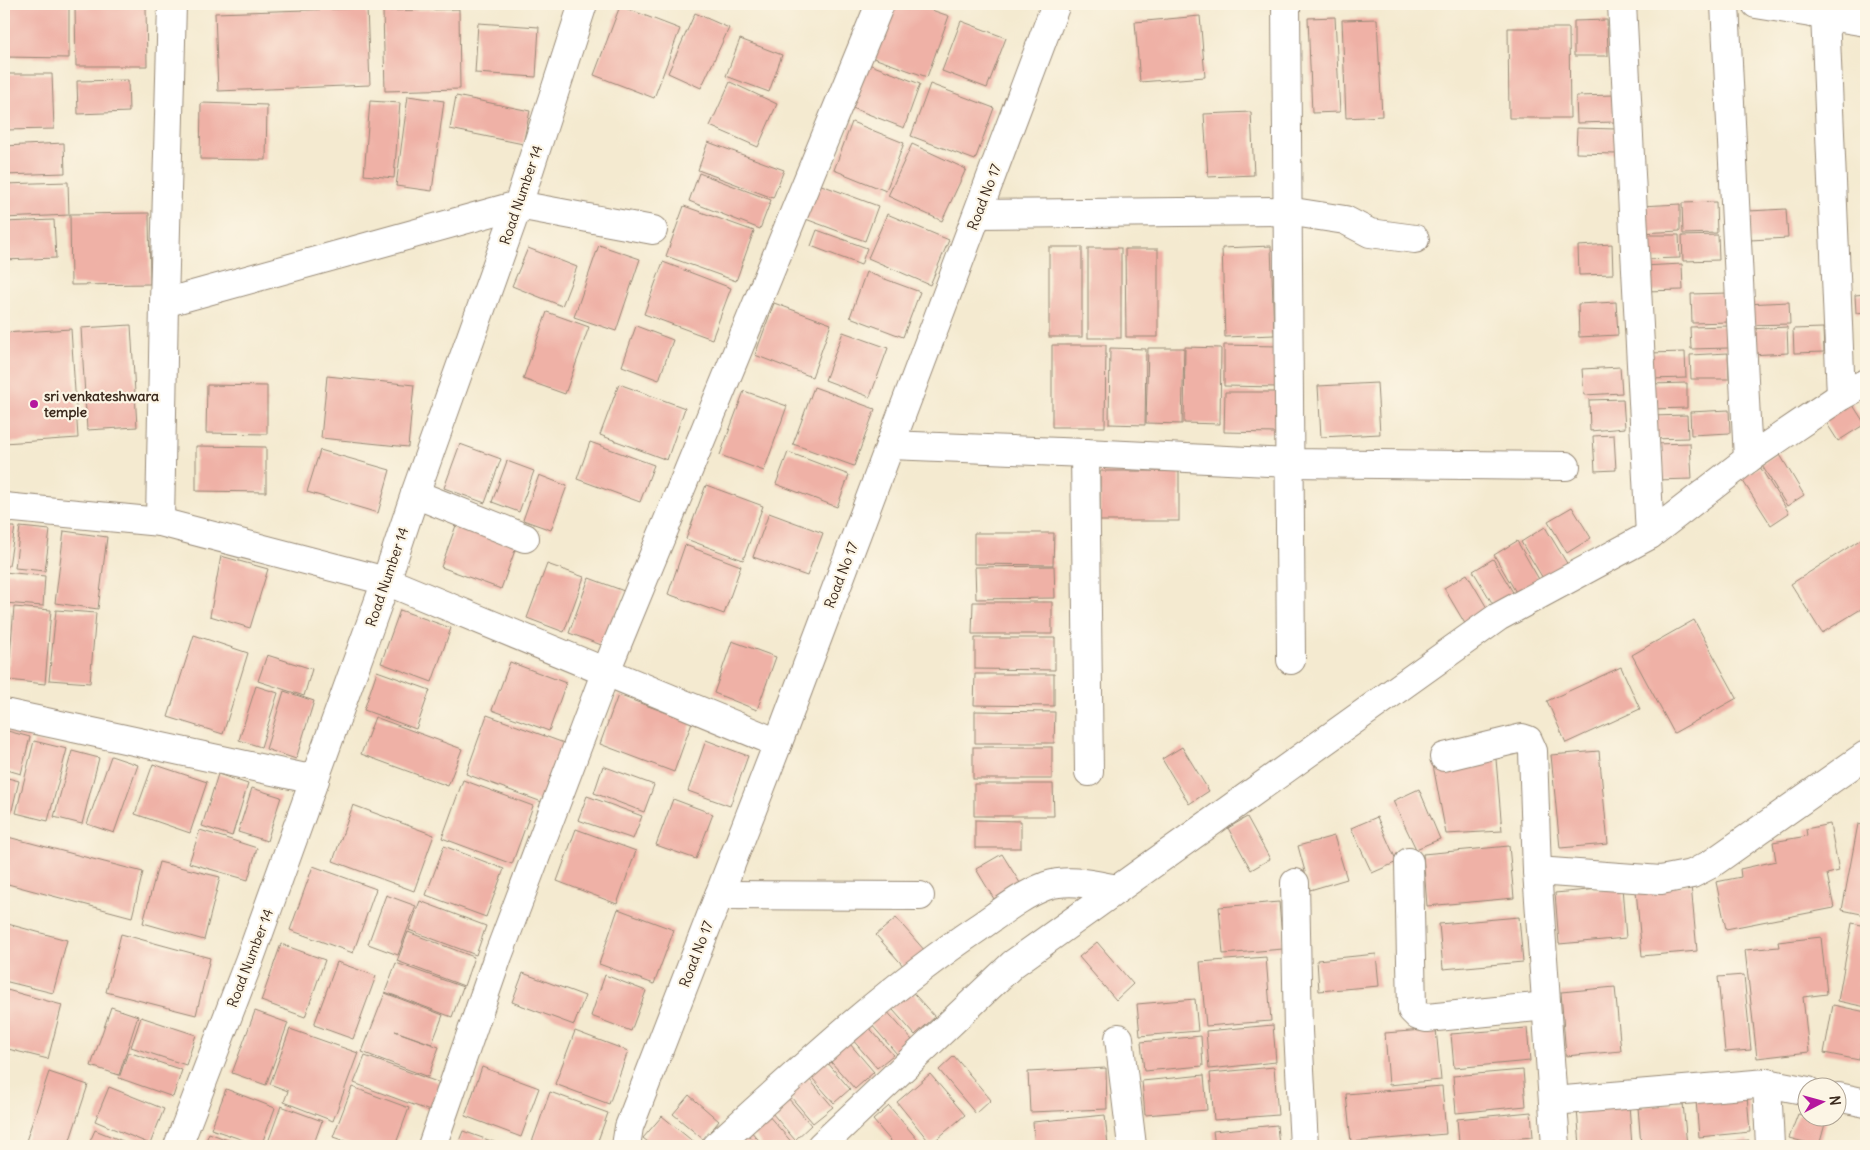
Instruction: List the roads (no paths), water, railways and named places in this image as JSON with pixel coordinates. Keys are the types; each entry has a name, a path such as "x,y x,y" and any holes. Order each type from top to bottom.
{"street":[{"path":"160,522 172,4"},
{"name":"Road Number 14","path":"178,1146 249,961 386,581 518,205 583,4"},
{"path":"432,1146 498,956 606,671 880,4"},
{"name":"Road No 17","path":"626,1146 629,1126 778,743 1056,4"},
{"path":"1286,4 1291,660"},
{"path":"1622,4 1650,535"},
{"path":"1726,4 1748,459"},
{"path":"1756,4 1866,22"},
{"path":"1825,14 1842,396"},
{"path":"164,303 518,205 653,230"},
{"path":"978,214 1288,211 1345,220 1370,233 1416,239"},
{"path":"821,1146 1013,964 1498,617 1650,535 1748,459 1842,396 1866,383"},
{"path":"890,445 1290,463 1566,466"},
{"path":"1085,453 1089,772"},
{"path":"415,494 525,538"},
{"path":"4,507 160,522 386,581 778,743"},
{"path":"4,713 315,780"},
{"path":"1444,757 1515,739 1522,738 1531,744 1533,751 1537,872 1556,1146"},
{"path":"1537,872 1661,880 1692,874 1711,864 1866,755"},
{"path":"1409,862 1412,1010 1418,1016 1428,1018 1546,1006"},
{"path":"716,1146 827,1046 938,954 1027,895 1047,886 1071,882 1118,889"},
{"path":"1295,883 1298,1031 1304,1146"},
{"path":"719,895 920,896"},
{"path":"1118,1038 1132,1146"},
{"path":"1553,1101 1767,1084 1798,1089"},
{"path":"1767,1084 1770,1146"},
{"path":"1848,1099 1866,1103"}],"place":[{"name":"sri venkateshwara temple","path":"34,404"}]}
